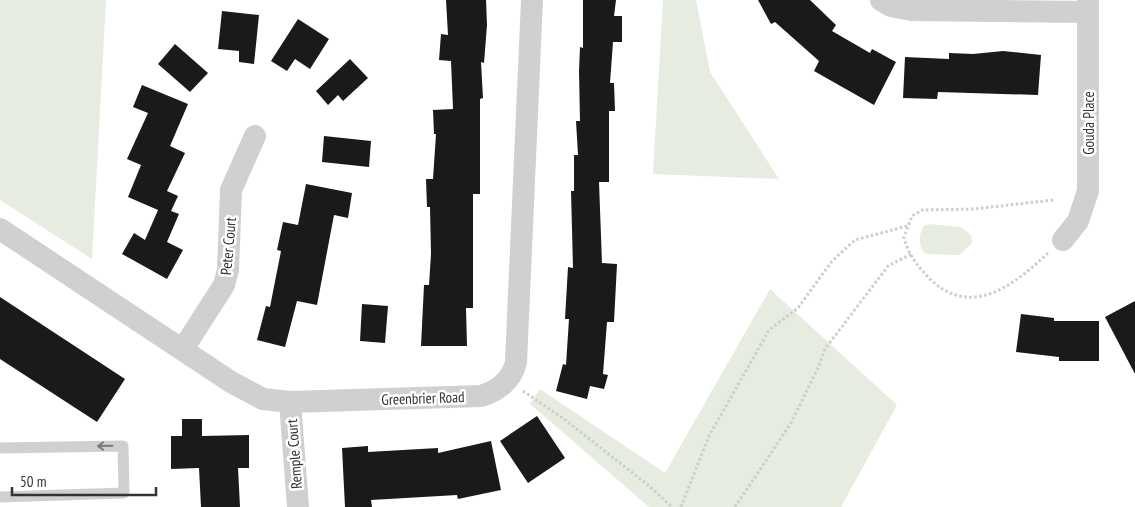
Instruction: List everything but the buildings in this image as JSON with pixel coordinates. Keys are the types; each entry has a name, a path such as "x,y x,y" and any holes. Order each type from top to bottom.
{"street":[{"path":"500,387 514,372 516,362 532,0"},
{"path":"881,0 890,6 911,10 1088,6"},
{"name":"Gouda Place","path":"1063,240 1078,220 1088,191 1088,6"},
{"name":"Peter Court","path":"183,349 224,286 228,270 231,190 255,136"},
{"name":"Greenbrier Road","path":"0,229 247,392 263,399 290,402 481,396 500,387"},
{"name":"Remple Court","path":"290,402 298,507"}],"lane":[{"path":"0,448 123,446 124,493 0,497"}],"path":[{"path":"1053,200 984,208 922,210 912,216 904,238 920,268 944,291 962,298 973,298 996,291 1016,280 1063,240"},
{"path":"681,507 709,436 769,330 798,308 832,261 855,240 907,226"},
{"path":"735,507 792,423 825,349 888,266 911,254"},
{"path":"500,387 527,392 648,485 672,507"}],"shaded area":[{"path":"0,0 106,0 92,259 0,200"},
{"path":"663,0 696,0 710,72 779,179 653,174"},
{"path":"929,224 961,227 971,235 972,243 959,255 926,254 921,248 920,237 924,226"},
{"path":"770,289 897,405 841,507 649,507 530,404 540,389 665,473"}]}
